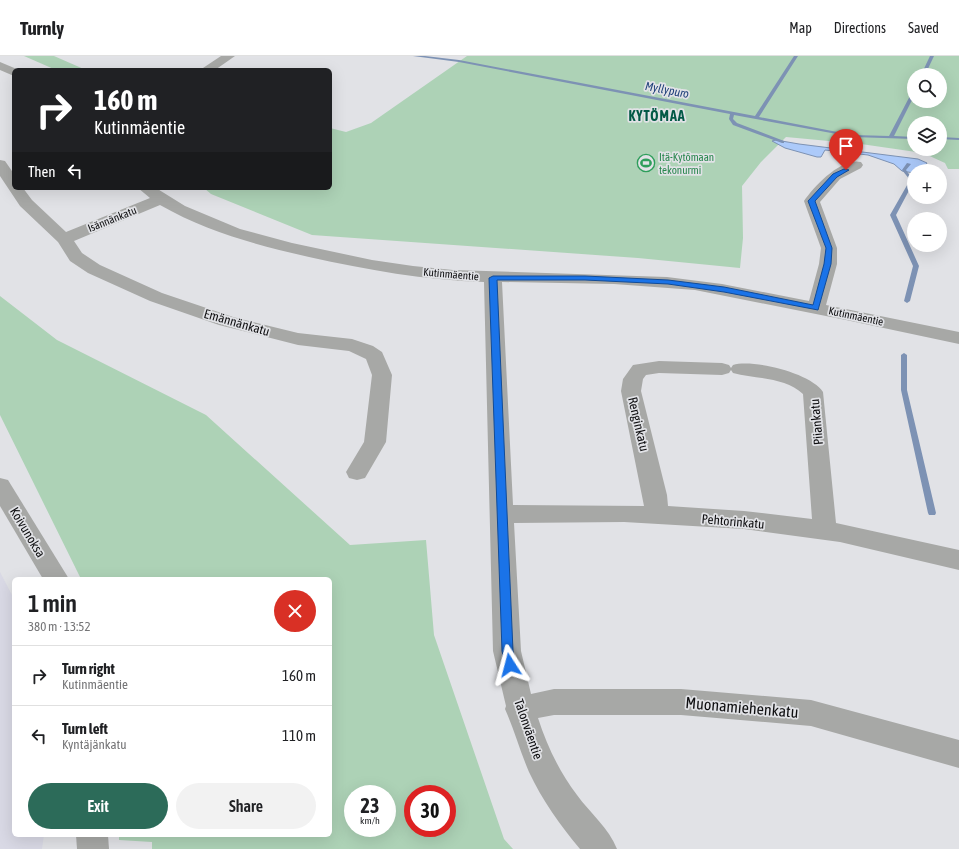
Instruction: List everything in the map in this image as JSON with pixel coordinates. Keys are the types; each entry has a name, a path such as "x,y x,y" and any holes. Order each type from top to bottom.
{"street":[{"path":"209,68 229,56"},
{"path":"1,66 12,71"},
{"name":"Emännänkatu","path":"0,164 12,182"},
{"path":"816,308 828,264 829,248 812,201 835,176 856,165"},
{"name":"Emännänkatu","path":"17,190 26,204 64,239 76,257 94,269 156,297 226,321 298,339 352,345 366,350 375,356 382,376 375,442 357,472"},
{"name":"Kutinmäentie","path":"149,190 177,209 221,229 271,243 356,263 450,275 493,278 585,278 668,282 724,290 959,338"},
{"name":"Isännänkatu","path":"64,239 161,199"},
{"name":"Talonväentie","path":"493,278 507,651 519,709 531,744 548,780 577,821 601,849"},
{"name":"Renginkatu","path":"657,514 655,495 631,391 633,379 640,369 659,367 731,369"},
{"name":"Piiankatu","path":"731,369 786,378 808,386 813,392 824,530"},
{"name":"Koivunoksa","path":"0,486 55,577"},
{"name":"Pehtorinkatu","path":"503,514 657,514 747,521 824,530 959,560"},
{"name":"Muonamiehenkatu","path":"519,709 554,702 681,702 811,713 959,754"},
{"path":"92,837 93,849"}],"shaded area":[{"path":"0,572 12,595 12,837 44,837 42,849 0,849"}],"green space":[{"path":"24,56 54,56 81,68 51,68"},
{"path":"467,56 959,56 959,169 948,169 947,164 930,156 947,156 947,116 907,116 907,151 861,144 786,137 761,162 742,186 743,238 740,268 638,258 312,235 211,194 206,190 332,190 332,128 346,132 371,123"},
{"path":"0,296 57,340 206,415 350,545 426,540 434,635 504,839 513,849 152,849 152,842 119,840 119,837 332,837 332,577 80,577 0,415"}],"water":[{"path":"776,140 918,159 927,163 907,164 907,172 902,171 894,164 868,155 825,150 821,157 817,157 785,148 772,141"}],"waterway":[{"name":"Myllypuro","path":"415,56 459,61 756,118"},
{"path":"756,118 796,56"},
{"path":"926,68 932,56"},
{"path":"891,137 907,106"},
{"path":"732,113 731,119 735,124 782,142"},
{"name":"Myllypuro","path":"756,118 853,136 907,138"},
{"name":"Myllypuro","path":"947,138 959,139"},
{"path":"907,166 904,170 907,174"},
{"path":"907,189 893,215 916,266 907,301"},
{"path":"904,355 904,390 932,513"}],"place":[{"name":"Itä-Kytömaan tekonurmi","path":"646,163"}],"district":[{"name":"KYTÖMAA","path":"657,116"}],"route":[{"path":"510,665 507,651 493,278 585,278 668,282 724,290 816,308 819,291 828,264 829,248 812,201 835,176 846,170"}]}
